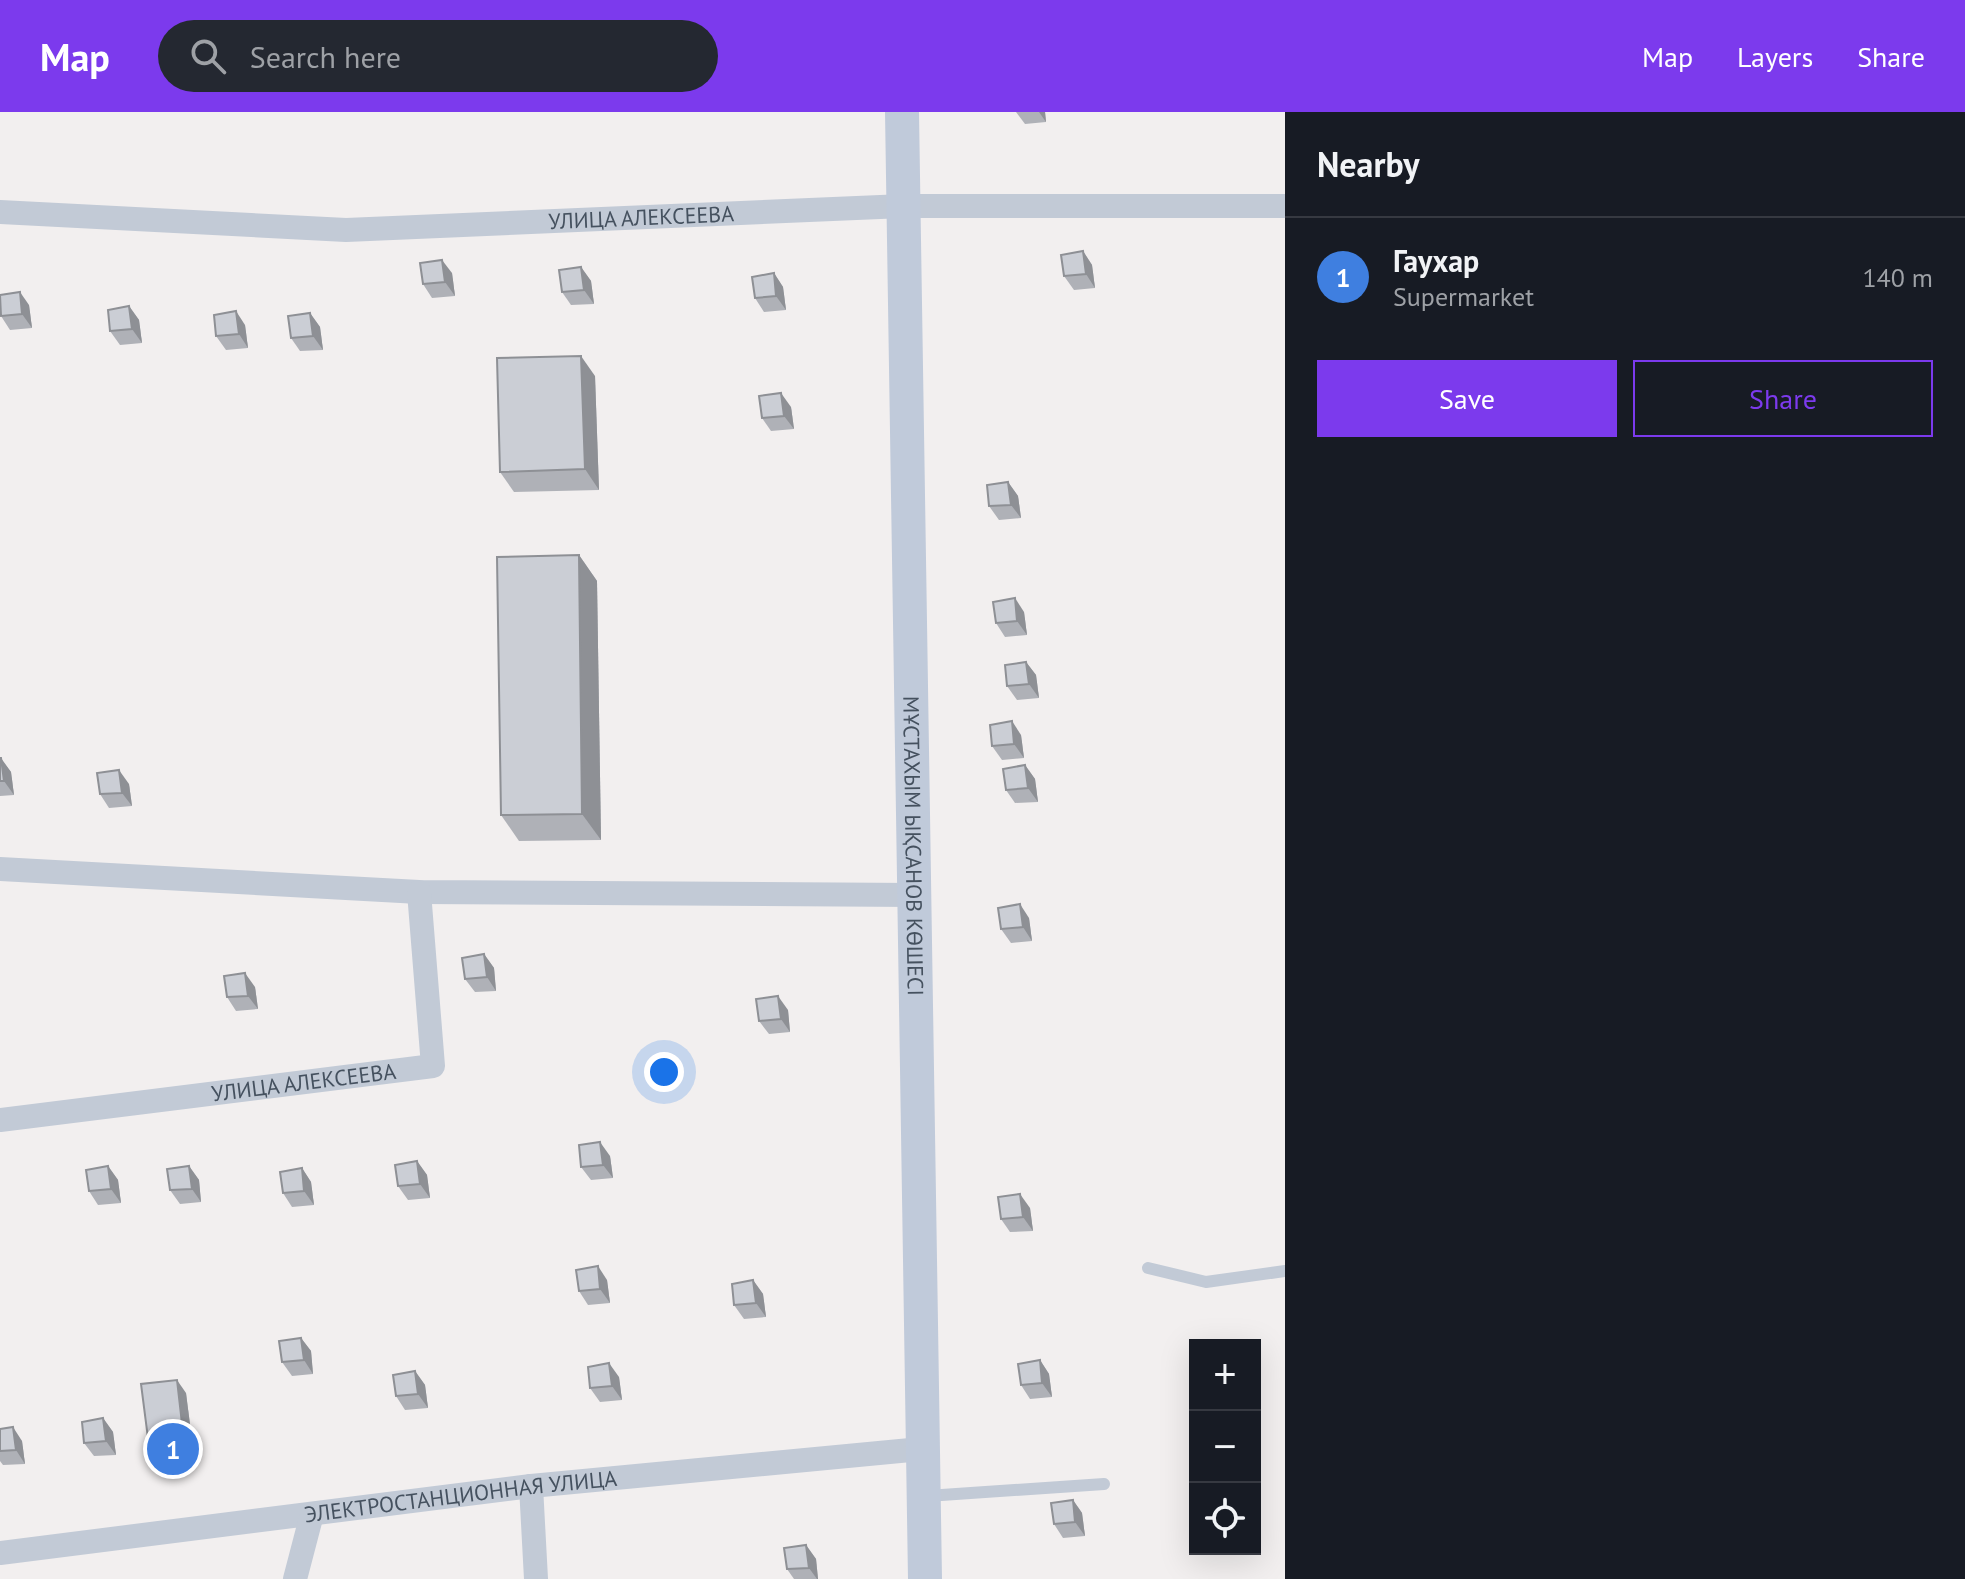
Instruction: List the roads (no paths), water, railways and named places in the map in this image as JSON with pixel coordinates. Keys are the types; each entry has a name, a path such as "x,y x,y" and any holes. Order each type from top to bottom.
{"main road":[{"name":"МҰСТАХЫМ ЫҚСАНОВ КӨШЕСІ","path":"902,112 925,1579"}],"street":[{"name":"УЛИЦА АЛЕКСЕЕВА","path":"0,212 346,230 904,206 1285,206"},
{"path":"0,869 419,892 915,895"},
{"name":"УЛИЦА АЛЕКСЕЕВА","path":"0,1120 433,1066 419,892"},
{"name":"ЭЛЕКТРОСТАНЦИОННАЯ УЛИЦА","path":"0,1553 531,1486 921,1449"},
{"path":"531,1486 536,1579"},
{"path":"295,1579 312,1514"}],"lane":[{"path":"1148,1268 1206,1282 1285,1271"},
{"path":"924,1497 1104,1484"}],"place":[{"name":"Гаухар","path":"173,1449"}]}
